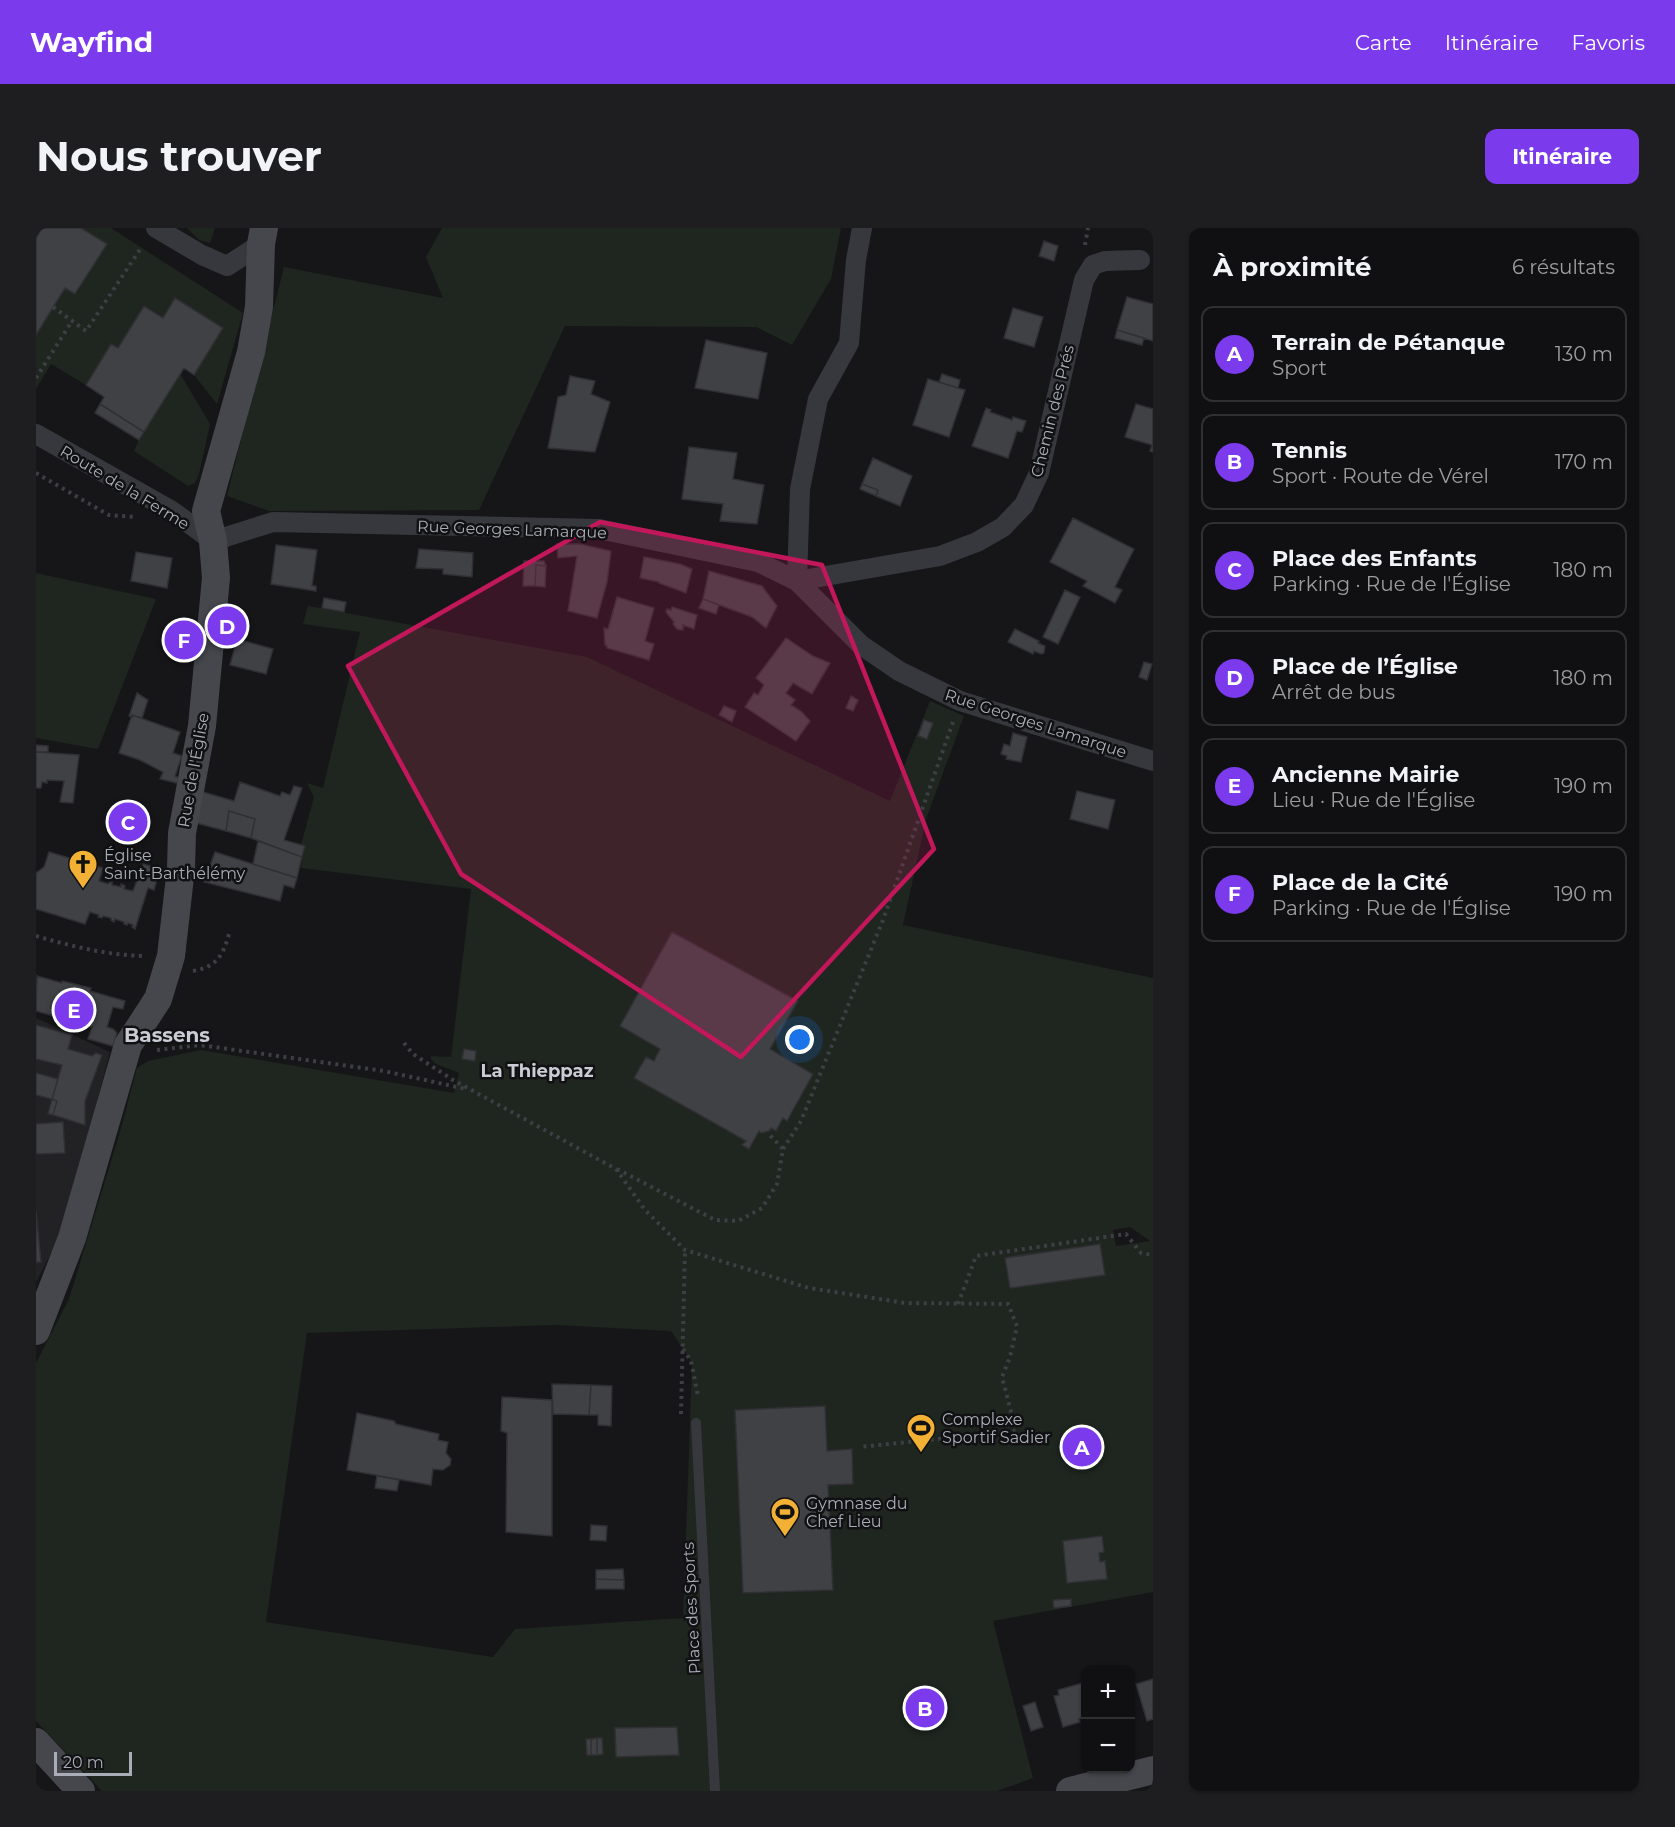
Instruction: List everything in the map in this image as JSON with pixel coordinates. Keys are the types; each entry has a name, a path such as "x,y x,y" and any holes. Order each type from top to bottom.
{"street":[{"path":"156,228 202,255 227,266 262,236"},
{"path":"796,580 800,489 818,399 849,344 856,260 862,228"},
{"name":"Rue de l'Église","path":"36,1332 72,1238 128,1045 158,999 168,965 181,868 182,833 204,709 216,578 213,541 206,511 251,352 258,306 262,236"},
{"name":"Chemin des Prés","path":"796,580 940,556 977,542 1003,527 1024,505 1039,473 1084,280 1093,266 1105,261 1140,260"},
{"name":"Route de la Ferme","path":"36,434 172,511 213,541"},
{"name":"Rue Georges Lamarque","path":"213,541 273,522 599,529 758,562 796,580 861,645 899,671 960,701 1153,761"},
{"path":"36,1743 81,1791"},
{"path":"1070,1791 1153,1770"}],"lane":[{"name":"Place des Sports","path":"696,1423 715,1791"}],"path":[{"path":"53,307 86,331 141,248"},
{"path":"36,378 72,321"},
{"path":"36,473 109,515 139,518"},
{"path":"404,1043 413,1054 473,1090 616,1169 715,1220 738,1221 762,1208 777,1184 783,1149 801,1121 883,920 960,701"},
{"path":"36,936 83,949 168,965 204,969 213,964 224,950 229,934"},
{"path":"128,1045 148,1053 200,1045 384,1071 473,1090"},
{"path":"768,1133 783,1149"},
{"path":"616,1169 645,1210 685,1250 809,1288 905,1303 1008,1304 1017,1326 1010,1357 1002,1377 1016,1431 859,1448"},
{"path":"958,1304 976,1256 1126,1234 1141,1252 1153,1255"},
{"path":"681,1417 685,1250"},
{"path":"682,1347 691,1361 698,1396"}],"highlighted area":[{"path":"600,522 822,565 934,849 741,1057 461,874 348,666"}],"shaded area":[{"path":"81,228 111,228 243,313 217,404 194,375 175,298 163,318 144,306 118,348 111,345 86,385 51,364 36,389 36,335 65,288 76,294 107,244"},
{"path":"187,228 215,228 210,243 199,240"},
{"path":"442,228 841,228 831,279 792,345 756,327 565,326 479,510 269,511 227,496 284,267 443,298 426,257"},
{"path":"179,372 210,424 199,474 195,483 188,486 134,451"},
{"path":"36,573 156,599 98,749 36,738"},
{"path":"308,606 587,657 890,801 930,701 964,716 926,819 903,925 1153,978 1153,1592 993,1621 1033,1778 997,1791 102,1791 36,1721 36,1363 69,1299 137,1068 148,1061 201,1050 454,1093 459,1073 436,1064 431,1056 451,1057 471,889 301,868 305,846 301,845 314,797 307,783 323,788 360,632 303,624","holes":["672,932 770,1049 813,1074 788,1120 783,1118 776,1131 771,1128 769,1131 761,1133 759,1131 749,1149 743,1145 745,1141 635,1079 654,1061 660,1049 620,1026","1130,1227 1150,1241 1116,1246 1113,1230","556,1325 671,1331 691,1361 692,1367 683,1618 515,1629 493,1657 266,1622 307,1333"]},
{"path":"36,1018 110,1052 63,1231 36,1282"}],"building":[{"path":"42,228 81,228 107,244 75,294 65,288 36,335 36,238"},
{"path":"1044,241 1058,246 1054,261 1039,256"},
{"path":"1127,297 1153,304 1153,341 1117,330"},
{"path":"175,298 223,328 194,375 184,368 144,432 100,404 104,397 86,385 111,344 118,348 144,306 163,318"},
{"path":"1013,308 1043,317 1034,347 1004,338"},
{"path":"1117,330 1144,338 1142,345 1115,338"},
{"path":"706,340 767,353 758,399 695,388"},
{"path":"942,374 960,380 958,388 939,382"},
{"path":"570,376 595,381 591,394 610,402 595,452 548,448 558,397 566,395"},
{"path":"928,379 965,390 949,437 913,425"},
{"path":"100,404 144,432 139,440 95,413"},
{"path":"1136,404 1153,409 1153,452 1150,451 1152,445 1125,437"},
{"path":"986,408 991,410 990,412 1012,420 1013,417 1026,421 1022,432 1017,431 1008,458 972,446"},
{"path":"689,447 737,453 733,479 764,485 757,524 720,521 723,504 682,499"},
{"path":"873,458 912,476 900,506 876,496 878,490 862,484"},
{"path":"862,484 878,490 876,496 860,489"},
{"path":"1073,518 1134,549 1115,587 1122,590 1115,603 1083,586 1087,581 1050,562"},
{"path":"557,544 580,544 611,551 607,582 597,618 568,611 577,556 558,558"},
{"path":"276,545 317,550 312,586 316,586 316,591 271,584"},
{"path":"419,549 473,553 472,577 443,574 443,569 416,568"},
{"path":"136,552 172,558 167,588 131,581"},
{"path":"644,557 680,564 692,569 686,593 659,582 640,578"},
{"path":"524,561 544,561 546,566 536,565 535,586 523,586"},
{"path":"536,565 546,566 545,587 535,586"},
{"path":"709,571 762,586 777,606 766,628 752,617 703,599"},
{"path":"1065,590 1080,597 1058,644 1043,637"},
{"path":"617,597 654,608 645,641 654,644 649,660 607,648 605,645 604,628 608,629"},
{"path":"324,598 346,602 344,612 322,608"},
{"path":"703,599 719,605 716,614 699,608"},
{"path":"672,607 697,615 694,629 683,625 683,630 677,629 666,612"},
{"path":"1015,629 1039,641 1038,643 1045,646 1044,653 1034,651 1033,654 1008,642"},
{"path":"786,638 813,656 830,663 812,694 793,683 786,693 795,700 791,705 810,721 796,741 745,707 754,693 758,695 764,685 756,678"},
{"path":"237,639 273,649 266,674 230,665"},
{"path":"1144,662 1152,664 1147,680 1139,677"},
{"path":"137,693 148,700 142,718 129,716"},
{"path":"851,696 858,700 853,711 846,708"},
{"path":"724,706 736,711 732,722 719,715"},
{"path":"132,715 180,732 173,753 182,756 175,776 179,778 177,783 160,779 163,772 140,760 119,753"},
{"path":"924,720 933,723 927,739 918,736"},
{"path":"1013,733 1027,737 1021,762 1006,759 1007,756 1001,754 1004,744 1010,746"},
{"path":"36,745 48,746 48,752 36,752"},
{"path":"36,752 79,755 73,803 60,802 64,781 47,780 47,783 42,782 41,788 36,788"},
{"path":"240,782 280,796 282,792 290,795 294,786 302,788 284,840 305,846 302,857 251,838 255,819 229,811 226,831 196,823 203,792 234,801"},
{"path":"1077,791 1115,800 1108,829 1070,819"},
{"path":"229,811 255,819 251,838 226,831"},
{"path":"258,841 302,857 297,878 253,864"},
{"name":"Église Saint-Barthélémy","path":"49,852 103,868 99,881 108,884 112,882 112,885 121,887 121,884 125,886 124,889 133,891 143,864 160,869 154,890 148,888 135,929 128,923 127,925 115,919 114,922 111,918 98,917 99,915 90,912 85,924 36,909 36,873 44,867"},
{"path":"215,852 297,878 294,888 284,885 280,901 204,882"},
{"path":"672,932 798,1001 770,1049 813,1074 787,1121 783,1118 776,1131 771,1128 761,1133 759,1131 749,1149 742,1145 746,1141 634,1078 646,1057 654,1061 660,1049 620,1026"},
{"path":"37,976 91,988 90,991 125,1001 123,1009 113,1007 107,1027 117,1033 113,1046 88,1039 92,1027 36,1011"},
{"path":"36,1025 72,1035 68,1049 92,1056 96,1053 102,1055 85,1101 85,1125 53,1115 57,1101 52,1099 62,1065 36,1059"},
{"path":"464,1049 476,1051 475,1061 462,1059"},
{"path":"36,1073 58,1079 52,1099 36,1095"},
{"path":"52,1099 57,1101 53,1115 48,1114"},
{"path":"63,1122 65,1153 36,1154 36,1124"},
{"path":"36,1211 41,1262 36,1262"},
{"path":"1100,1244 1105,1275 1010,1288 1005,1258"},
{"path":"552,1384 591,1385 589,1415 553,1414"},
{"path":"591,1385 612,1386 611,1426 598,1425 598,1415 589,1415"},
{"path":"502,1397 552,1400 552,1536 506,1532 507,1433 501,1431"},
{"name":"Gymnase du Chef Lieu","path":"825,1406 827,1451 852,1449 853,1484 828,1485 833,1590 743,1593 735,1410"},
{"path":"357,1413 439,1434 438,1440 448,1442 446,1453 451,1459 450,1465 443,1470 433,1469 431,1485 347,1470"},
{"path":"377,1476 399,1480 397,1491 375,1488"},
{"path":"591,1525 607,1526 606,1541 590,1540"},
{"path":"1102,1536 1104,1552 1099,1553 1100,1562 1105,1561 1107,1579 1067,1583 1063,1541"},
{"path":"623,1569 624,1580 596,1579 596,1570"},
{"path":"596,1579 624,1580 624,1589 596,1589"},
{"path":"1071,1599 1071,1606 1054,1608 1053,1600"},
{"path":"1153,1679 1153,1719 1147,1721 1136,1684"},
{"path":"1081,1683 1080,1722 1063,1727 1054,1696 1059,1695 1058,1690"},
{"path":"1035,1702 1043,1727 1031,1731 1023,1706"},
{"path":"677,1727 679,1755 616,1757 615,1728"},
{"path":"597,1738 602,1738 603,1754 597,1755"},
{"path":"597,1738 597,1755 591,1755 591,1739"},
{"path":"586,1739 591,1739 591,1755 587,1755"}],"place":[{"name":"Place de l’Église","path":"227,626"},
{"name":"Place de la Cité","path":"184,640"},
{"name":"Place des Enfants","path":"128,822"},
{"name":"Église Saint-Barthélémy","path":"83,890"},
{"name":"Ancienne Mairie","path":"74,1010"},
{"name":"Terrain de Pétanque","path":"1082,1447"},
{"name":"Complexe Sportif Sadier","path":"921,1454"},
{"name":"Gymnase du Chef Lieu","path":"785,1538"},
{"name":"Tennis","path":"925,1708"}],"district":[{"name":"Bassens","path":"167,1035"},
{"name":"La Thieppaz","path":"537,1071"}]}
